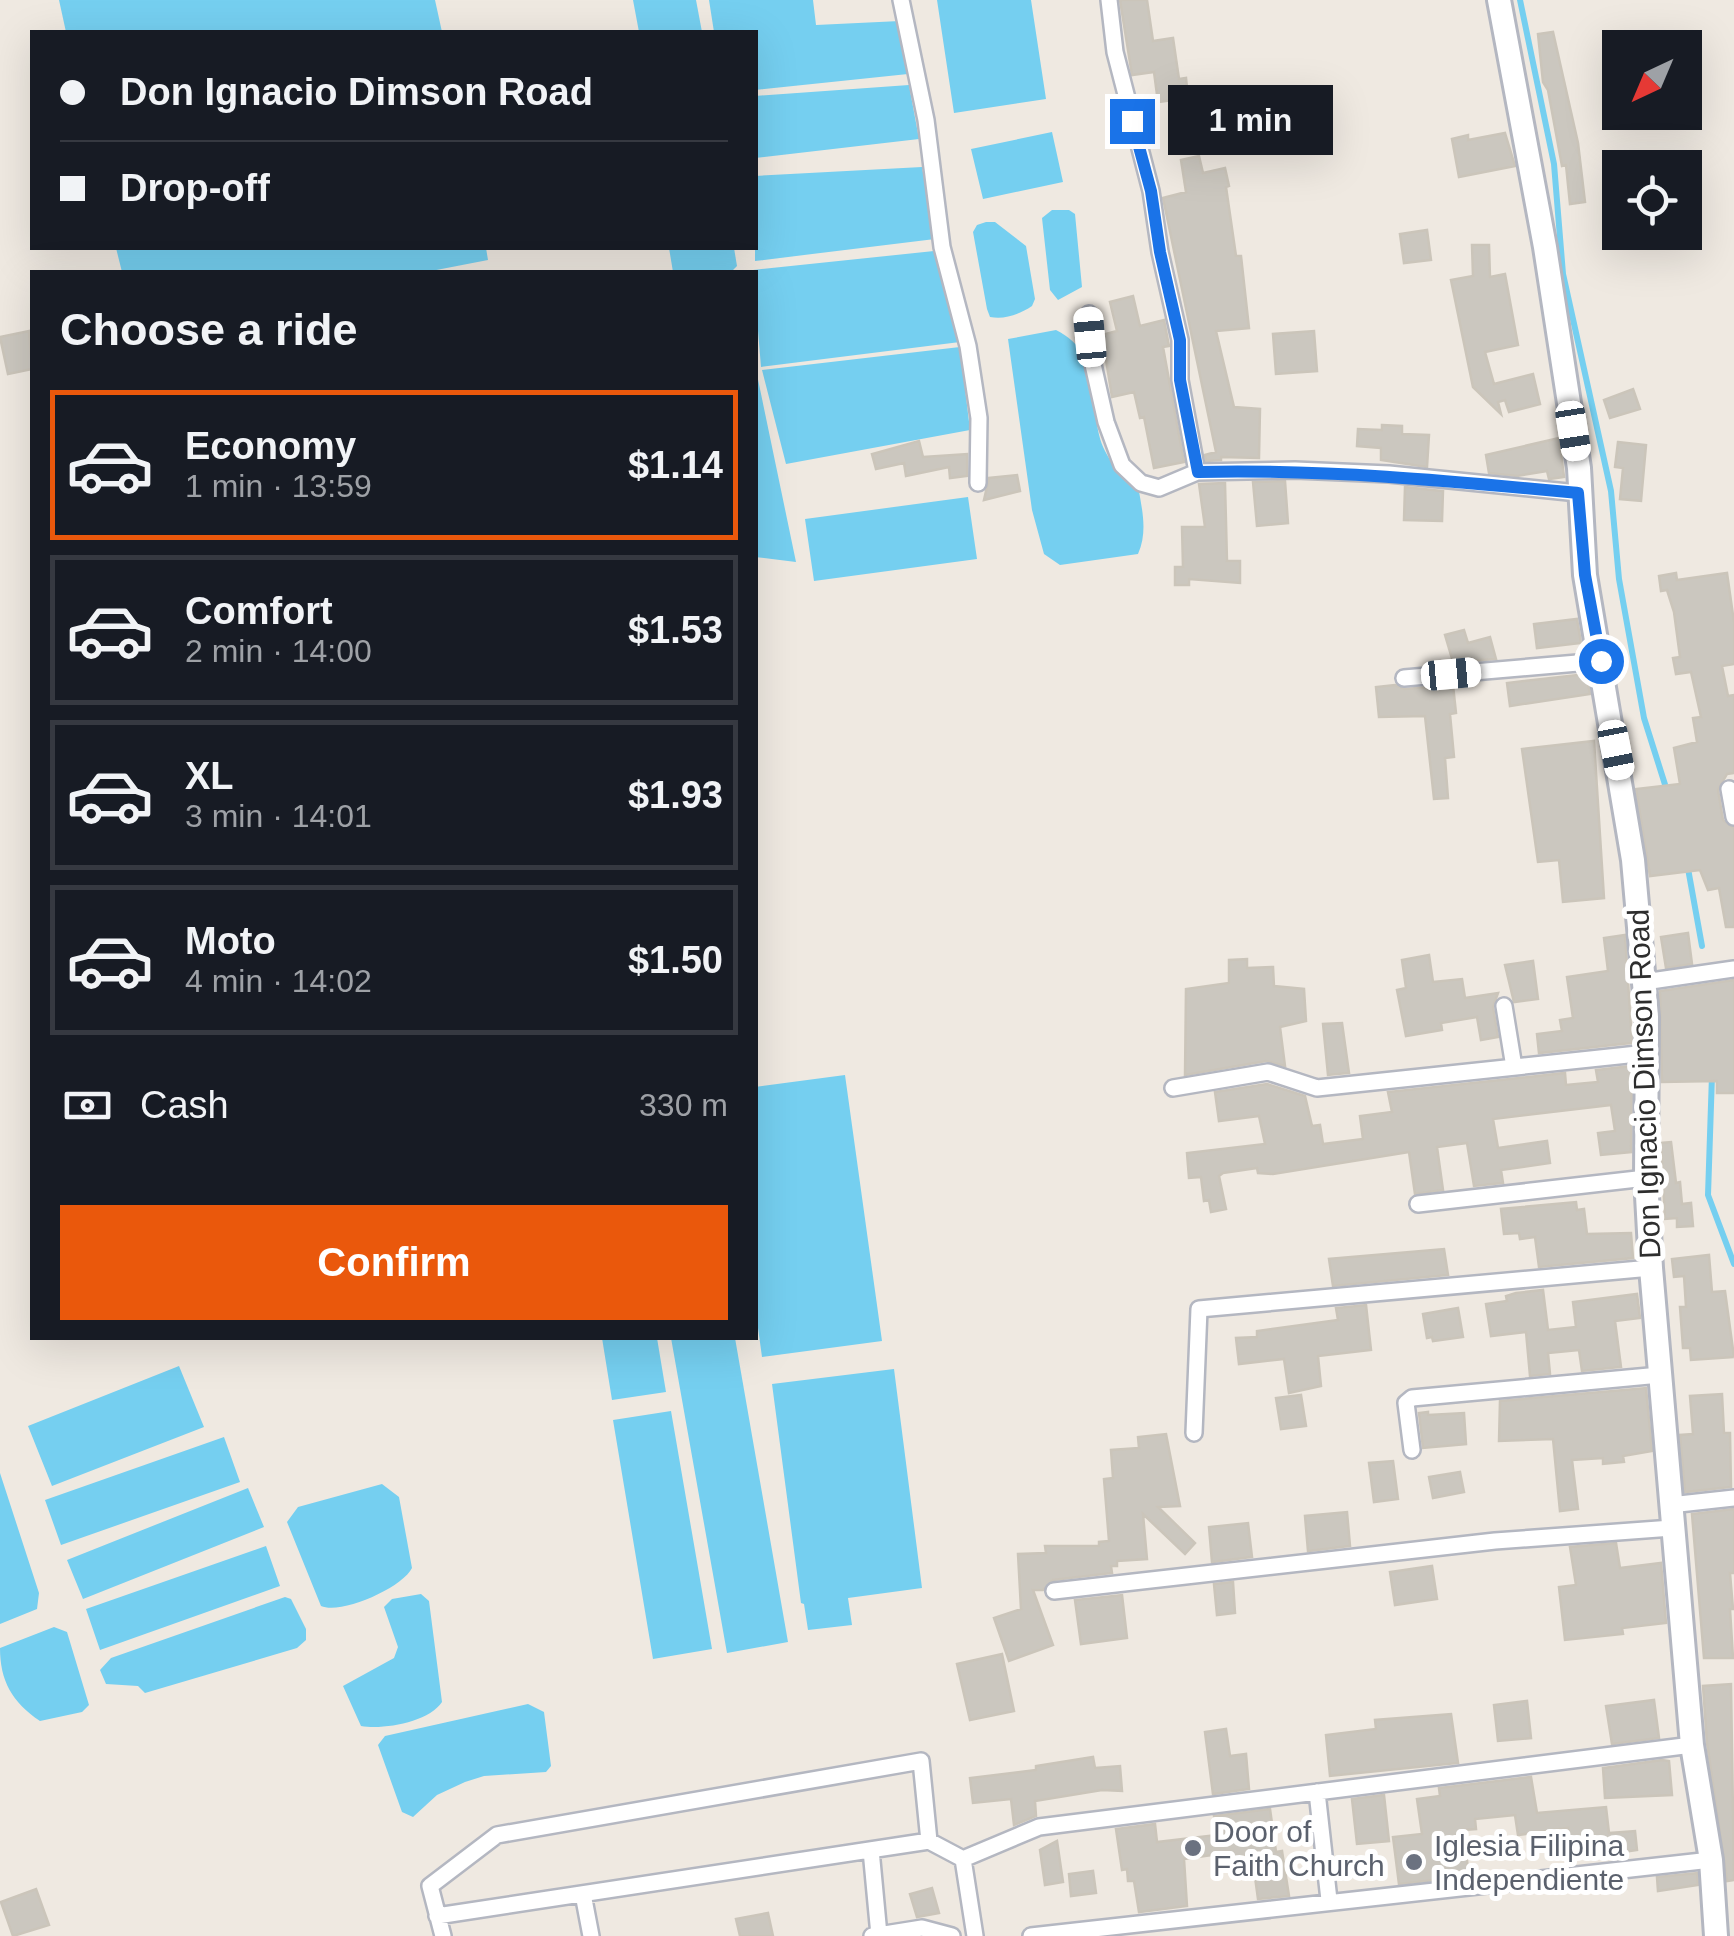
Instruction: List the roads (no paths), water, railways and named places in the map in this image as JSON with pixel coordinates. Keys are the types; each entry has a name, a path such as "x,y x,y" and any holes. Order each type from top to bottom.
{"street":[{"path":"901,0 926,120 942,247 968,346 979,418 978,483"},
{"path":"1109,0 1115,52 1151,191 1180,340 1180,380 1198,472"},
{"name":"Don Ignacio Dimson Road","path":"1499,0 1533,174 1579,468 1585,575 1628,828 1644,982 1651,1268 1692,1745 1711,1860 1716,1936"},
{"path":"1088,314 1092,360 1106,422 1122,464 1141,483 1159,488 1198,472 1295,470 1389,474 1578,493"},
{"path":"1404,678 1601,661"},
{"path":"1729,789 1734,817"},
{"path":"1644,982 1734,969"},
{"path":"1504,1006 1514,1067"},
{"path":"1173,1088 1268,1072 1317,1088 1647,1053"},
{"path":"1418,1204 1646,1178"},
{"path":"1194,1433 1200,1309 1651,1268"},
{"path":"1412,1450 1406,1403 1412,1398 1660,1375"},
{"path":"1054,1592 1495,1541 1671,1516 1734,1498"},
{"path":"436,1916 929,1841 963,1858 1039,1828 1692,1745"},
{"path":"443,1936 430,1886 498,1835 922,1762 929,1841"},
{"path":"1317,1792 1329,1900"},
{"path":"871,1850 874,1935 922,1928 952,1936"},
{"path":"963,1858 975,1936"},
{"path":"1031,1936 1711,1860"},
{"path":"583,1894 591,1936"}],"water":[{"path":"59,0 435,0 442,30 66,30"},
{"path":"633,0 696,0 702,30 639,30"},
{"path":"709,0 813,0 816,25 900,21 908,74 758,90 758,30 714,30"},
{"path":"937,0 1031,0 1046,99 954,113"},
{"path":"909,85 919,139 758,158 758,96"},
{"path":"1052,132 1063,182 983,199 971,149"},
{"path":"922,167 935,239 755,261 758,176"},
{"path":"1052,210 1075,214 1082,287 1058,300 1050,290 1042,218"},
{"path":"995,222 1026,246 1035,299 1032,306 1012,316 990,317 987,309 973,232 977,225"},
{"path":"116,250 486,250 488,260 436,270 122,270"},
{"path":"669,250 734,250 737,266 733,270 673,270"},
{"path":"934,251 960,342 761,367 758,270 753,270"},
{"path":"1056,330 1083,354 1105,451 1115,466 1138,486 1143,529 1138,554 1060,565 1044,554 1032,510 1008,339"},
{"path":"960,347 970,430 786,464 762,370"},
{"path":"758,379 796,562 758,557"},
{"path":"968,497 977,559 814,581 805,519"},
{"path":"845,1075 882,1341 762,1357 758,1328 758,1087"},
{"path":"602,1340 657,1340 666,1392 612,1400"},
{"path":"671,1340 735,1340 788,1642 727,1653"},
{"path":"179,1366 204,1427 52,1486 28,1426"},
{"path":"894,1369 922,1588 848,1598 852,1625 808,1630 801,1603 772,1384"},
{"path":"671,1411 712,1649 653,1659 613,1420"},
{"path":"224,1437 240,1482 61,1545 45,1500"},
{"path":"0,1473 39,1593 37,1609 0,1624"},
{"path":"382,1484 399,1497 412,1568 396,1584 370,1598 342,1607 321,1606 287,1522 298,1507"},
{"path":"248,1488 264,1527 83,1599 67,1560"},
{"path":"266,1546 280,1586 100,1650 86,1609"},
{"path":"421,1594 429,1601 442,1702 427,1715 405,1723 361,1726 343,1686 394,1658 398,1647 384,1607 392,1599"},
{"path":"285,1597 291,1599 306,1629 306,1640 297,1648 145,1693 138,1686 106,1684 100,1670 111,1658"},
{"path":"54,1627 67,1632 89,1705 82,1712 40,1721 10,1690 2,1671 0,1648"},
{"path":"528,1704 544,1712 551,1766 546,1772 484,1776 437,1795 413,1817 402,1812 378,1745 385,1736"}],"waterway":[{"path":"1520,0 1554,164 1563,274 1611,491 1619,579 1644,718 1668,794"},
{"path":"1687,863 1702,946"},
{"path":"1712,1075 1708,1195 1734,1264"}],"place":[{"name":"Door of Faith Church","path":"1193,1848"},
{"name":"Iglesia Filipina Independiente","path":"1414,1862"}]}
